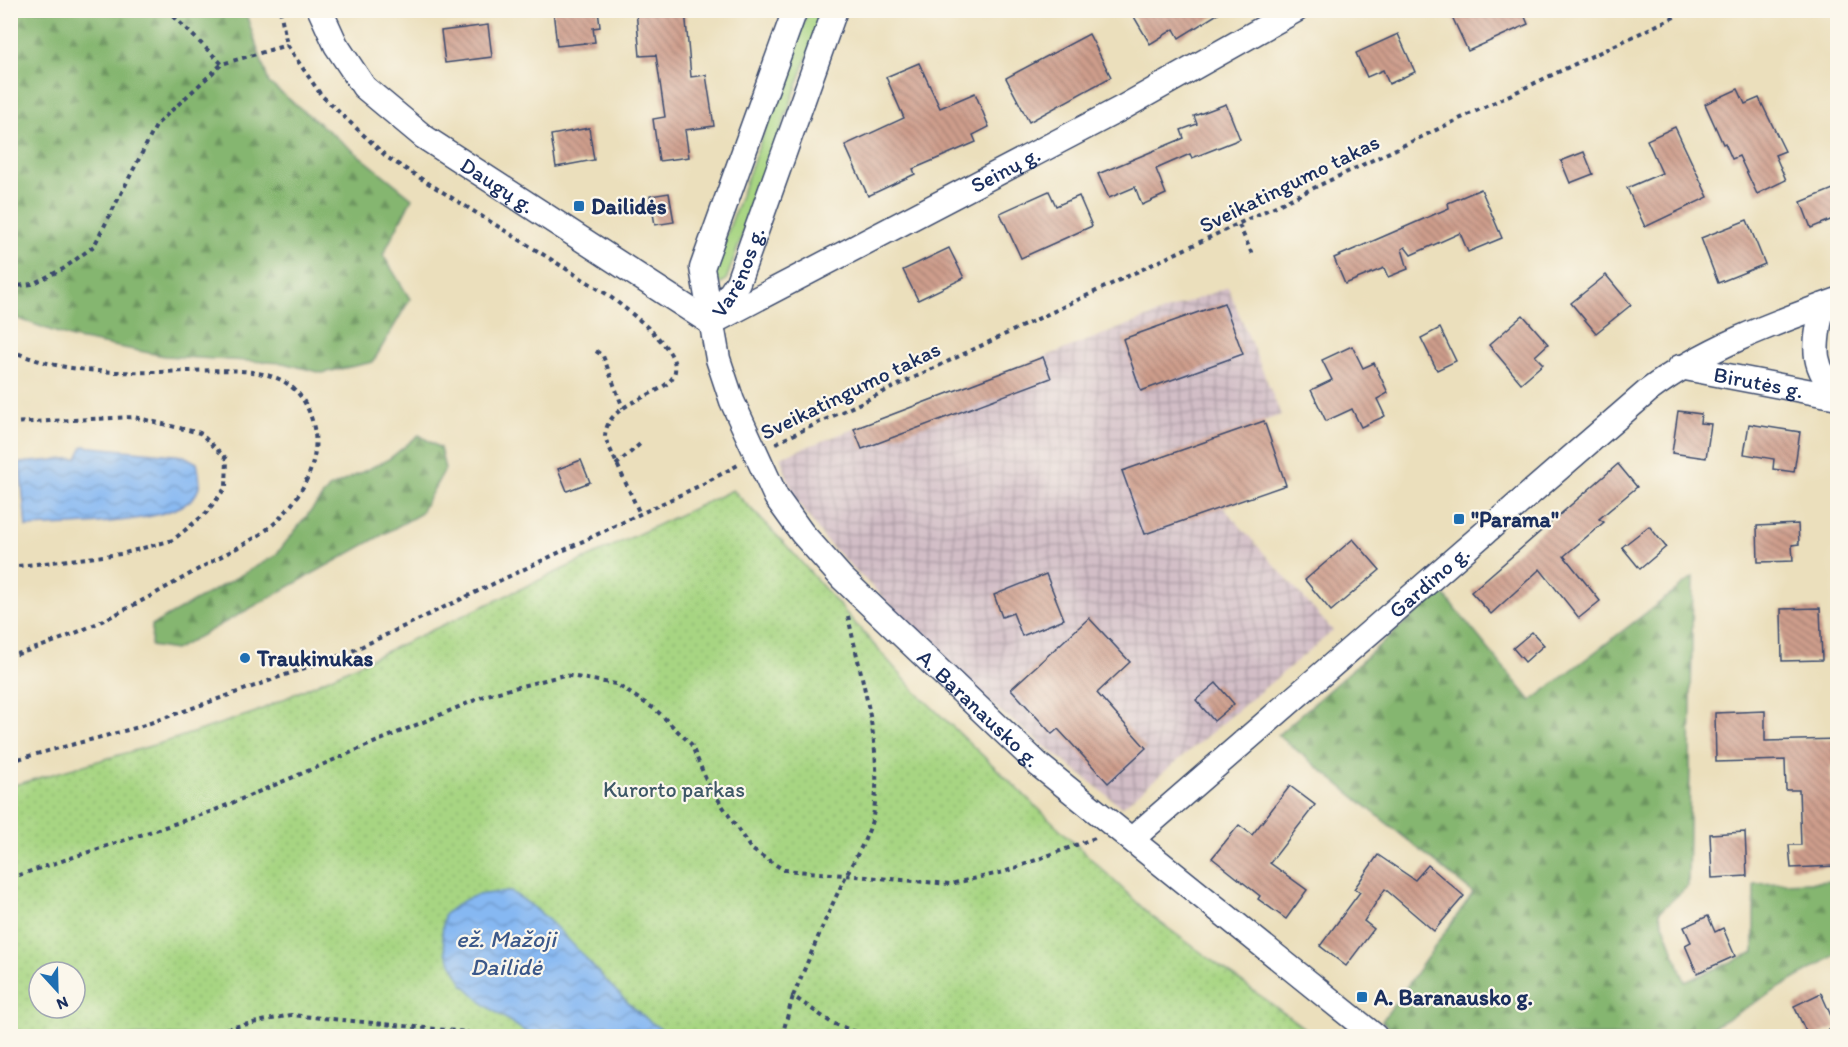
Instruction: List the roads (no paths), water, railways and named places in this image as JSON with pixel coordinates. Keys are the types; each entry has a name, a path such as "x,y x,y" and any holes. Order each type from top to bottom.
{"street":[{"name":"Daugų g.","path":"320,10 336,45 364,87 424,137 711,323"},
{"name":"Varėnos g.","path":"711,323 702,268 795,10"},
{"name":"Varėnos g.","path":"711,323 738,282 835,10"},
{"name":"Seinų g.","path":"711,323 1122,108 1296,10"},
{"name":"Gardino g.","path":"1132,838 1551,474 1680,367 1745,335 1830,303"},
{"path":"1830,303 1815,356 1823,378 1838,396"},
{"name":"A. Baranausko g.","path":"711,323 718,359 732,401 746,464 842,578 1040,766 1375,1036"},
{"name":"Birutės g.","path":"1680,367 1838,396"}],"water":[{"path":"83,446 184,456 197,463 200,479 198,490 185,504 144,518 90,524 26,527 20,463 77,458"},
{"name":"ež. Mažoji Dailidė","path":"511,892 553,924 628,1003 649,1021 672,1036 535,1036 485,1005 463,984 446,953 442,935 444,915 460,903 475,896"}],"place":[{"name":"Dailidės","path":"579,206"},
{"name":"\"Parama\"","path":"1459,519"},
{"name":"Traukinukas","path":"245,658"},
{"name":"A. Baranausko g.","path":"1362,997"}],"park label":[{"name":"Kurorto parkas","path":"674,789"}]}
